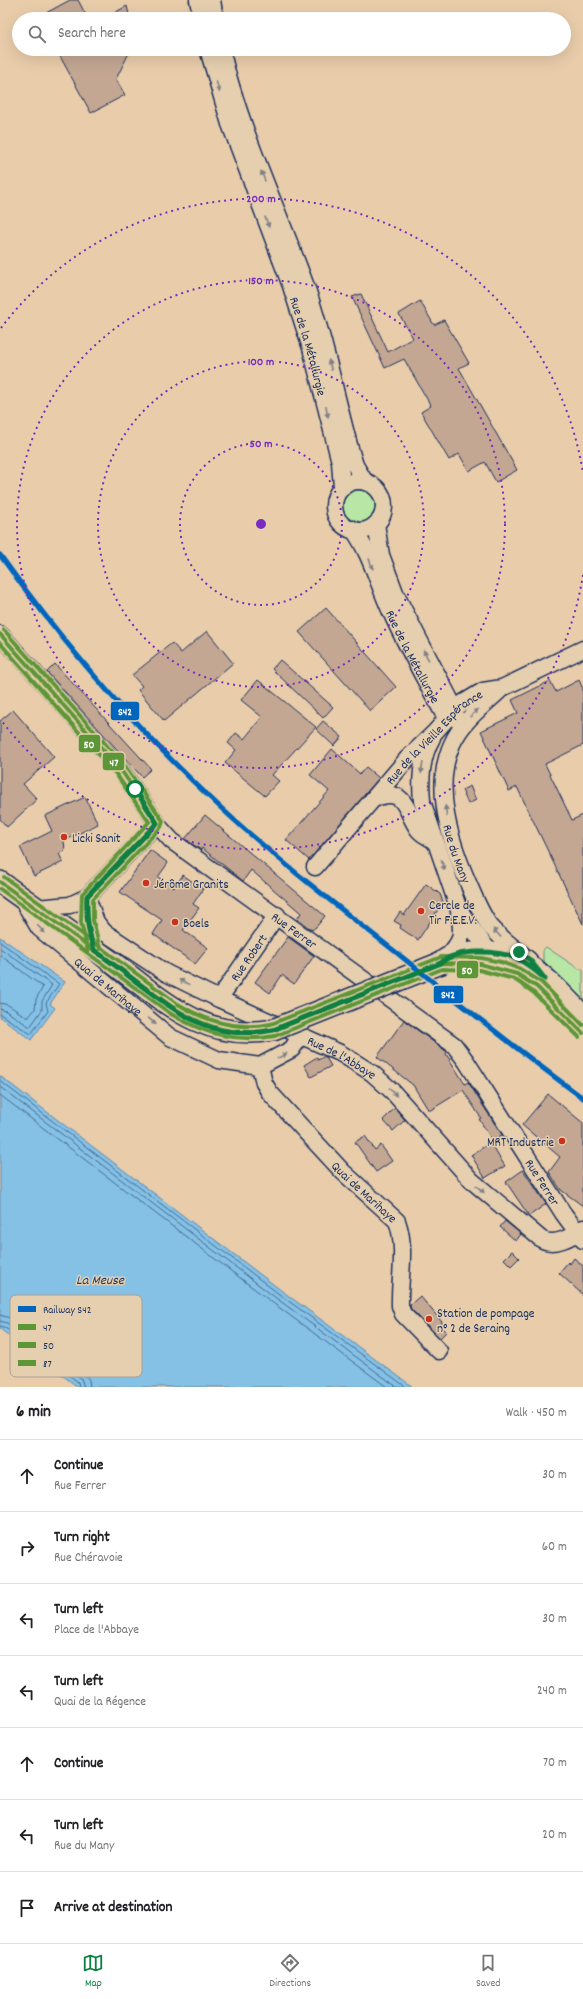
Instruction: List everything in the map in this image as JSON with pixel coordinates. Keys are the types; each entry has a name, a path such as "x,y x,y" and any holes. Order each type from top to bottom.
{"main road":[{"path":"0,882 176,1009 193,1020 212,1028 244,1033 273,1030 444,960 489,951 519,959 541,983"},
{"path":"444,960 500,968 541,983"},
{"name":"Rue du Many","path":"541,983 583,1016"},
{"name":"Rue du Many","path":"541,983 583,1033"}],"street":[{"path":"198,0 201,12"},
{"path":"212,0 214,12"},
{"name":"Rue de la Métallurgie","path":"210,56 230,124 302,318 340,462 342,488 337,494 335,508 340,522 353,529 364,544 380,586 403,638 450,713"},
{"name":"Rue de la Métallurgie","path":"223,56 244,124 310,299 325,348 351,452 358,472 366,482 378,490 384,503 383,511 376,524 381,555 394,589 450,713"},
{"path":"342,488 353,482 366,482"},
{"path":"353,529 365,530 376,524"},
{"name":"Rue Ferrer","path":"0,634 121,770 166,835 180,847 277,915 454,1045 581,1234"},
{"name":"Rue de la Vieille Espérance","path":"315,867 408,758 435,732 450,713 483,691 502,688 583,649"},
{"name":"Rue de la Vieille Espérance","path":"452,743 465,722 502,688"},
{"path":"450,713 457,717 450,731 452,743"},
{"name":"Rue du Many","path":"435,732 424,759 420,786 424,811 458,907"},
{"name":"Rue du Many","path":"452,743 446,765 444,791 448,820 460,862 479,908 490,925 503,939 530,960 541,983"},
{"name":"Rue de la Vieille Espérance","path":"374,799 386,795 399,798 410,810 420,830 435,843"},
{"path":"28,902 70,905 87,896 157,823"},
{"path":"87,896 87,921 94,950"},
{"name":"Rue de l'Abbaye","path":"87,896 96,922 107,935 166,973 350,1058 372,1073 392,1091 470,1180 546,1242 554,1242 581,1234"},
{"name":"Quai de Marihaye","path":"28,902 39,928 170,1037 219,1060 260,1066 264,1083 270,1093 343,1172 397,1221 401,1232 402,1245 400,1306 403,1314 439,1350"},
{"path":"458,907 470,928 489,951"},
{"path":"444,960 460,941 462,930 458,907"},
{"name":"Rue Robert","path":"220,999 277,915"},
{"path":"260,1066 292,1049 301,1035"}],"green space":[{"path":"359,490 370,495 375,506 370,517 359,522 348,517 343,506 348,495"},
{"path":"546,947 579,969 583,969 583,1007 543,960 543,950"}],"water":[{"path":"0,937 65,982 50,1004 55,1008 31,1040 0,1017"},
{"name":"La Meuse","path":"0,1076 282,1291 413,1387 78,1387 65,1377 142,1377 142,1295 10,1295 10,1336 0,1329"}],"building":[{"path":"70,0 78,0 84,12 48,12"},
{"path":"127,6 128,12 116,12"},
{"path":"60,56 128,56 116,79 125,95 91,113"},
{"path":"361,294 388,352 413,338 399,314 420,301 434,325 444,320 469,363 459,368 517,470 496,482 485,462 469,471 459,454 449,460 421,412 431,406 404,359 385,368 352,297"},
{"path":"326,608 396,687 370,711 299,632"},
{"path":"207,631 233,663 164,721 138,690 142,686 132,675 172,643 181,653"},
{"path":"280,660 333,707 323,718 272,669"},
{"path":"55,664 151,769 142,777 47,672"},
{"path":"258,680 316,727 272,775 279,781 265,796 225,763 236,750 228,743 236,733 244,739 262,717 241,700"},
{"path":"579,680 583,689 583,745 545,764 572,820 583,815 583,924 517,787 509,791 481,731 518,713 512,700 550,681 556,692"},
{"path":"13,710 54,757 23,784 37,799 7,827 0,819 0,721"},
{"path":"323,721 342,737 334,746 316,729"},
{"path":"332,749 360,774 366,767 379,778 309,860 286,840 329,791 310,775"},
{"path":"470,786 476,800 468,804 462,790"},
{"name":"Licki Sanit","path":"85,797 98,824 64,841 65,850 59,854 63,862 34,876 20,847 52,831 45,816"},
{"path":"205,815 325,916 317,926 312,930 297,919 301,913 251,870 243,881 202,848 201,850 185,839"},
{"path":"150,850 168,863 158,877 174,888 183,875 203,889 193,904 199,908 183,930 208,948 195,964 153,934 162,920 120,892"},
{"name":"Cercle de Tir F.E.E.V.","path":"426,884 440,894 443,902 418,940 400,928 401,925 394,921 400,912 404,915"},
{"path":"288,937 314,956 294,984 282,975 270,993 255,982"},
{"path":"404,1020 447,1052 446,1054 465,1084 468,1082 502,1135 492,1140 479,1119 481,1118 463,1090 429,1111 413,1085 377,1057"},
{"path":"325,1056 331,1066 311,1077 304,1065 317,1057 318,1060"},
{"name":"MRT Industrie","path":"548,1094 583,1123 583,1206 561,1190 549,1172 560,1157 522,1125"},
{"path":"395,1108 405,1120 393,1131 383,1120"},
{"path":"365,1136 375,1150 381,1145 392,1161 376,1172 355,1142"},
{"path":"490,1143 505,1166 485,1178 471,1155"},
{"path":"523,1170 546,1204 529,1216 506,1182"},
{"path":"505,1221 521,1234 516,1241 500,1227"},
{"path":"512,1251 519,1258 511,1266 504,1259"},
{"path":"574,1258 583,1266 583,1295 559,1273 568,1262 570,1264"},
{"name":"Station de pompage n° 2 de Seraing","path":"420,1296 442,1322 442,1328 446,1332 440,1338 411,1309 410,1305"}],"rail line":[{"name":"S42","path":"0,555 50,622 103,686 159,748 219,806 309,883 492,1029 583,1098"}],"transit line":[{"name":"87","path":"4,630 125,766 163,821 161,827 93,899 93,920 100,949"},
{"name":"47","path":"0,634 121,770 157,823 87,897 87,921 94,950"},
{"name":"50","path":"0,643 116,774 149,822 82,894 81,922 88,951"},
{"name":"87","path":"4,877 178,1004 211,1020 246,1026 271,1024 441,957 481,958 501,962 520,969 541,982 583,1025"},
{"name":"47","path":"0,882 175,1009 210,1026 247,1032 273,1030 441,963 480,964 517,974 537,987 583,1033"},
{"name":"50","path":"0,889 171,1014 209,1032 247,1038 275,1036 442,969 479,970 514,979 533,992 579,1037"}],"place":[{"name":"Licki Sanit","path":"64,837"},
{"name":"Jérôme Granits","path":"146,883"},
{"name":"Cercle de Tir F.E.E.V.","path":"421,911"},
{"name":"Boels","path":"175,922"},
{"name":"MRT Industrie","path":"562,1141"},
{"name":"Station de pompage n° 2 de Seraing","path":"429,1319"}],"route":[{"path":"135,789 157,823 87,896 86,909 91,942 94,950 193,1020 212,1028 244,1033 257,1033 273,1030 303,1020 441,963 447,957 465,953 489,951 504,954 519,959 545,979 530,960 519,952"}]}
